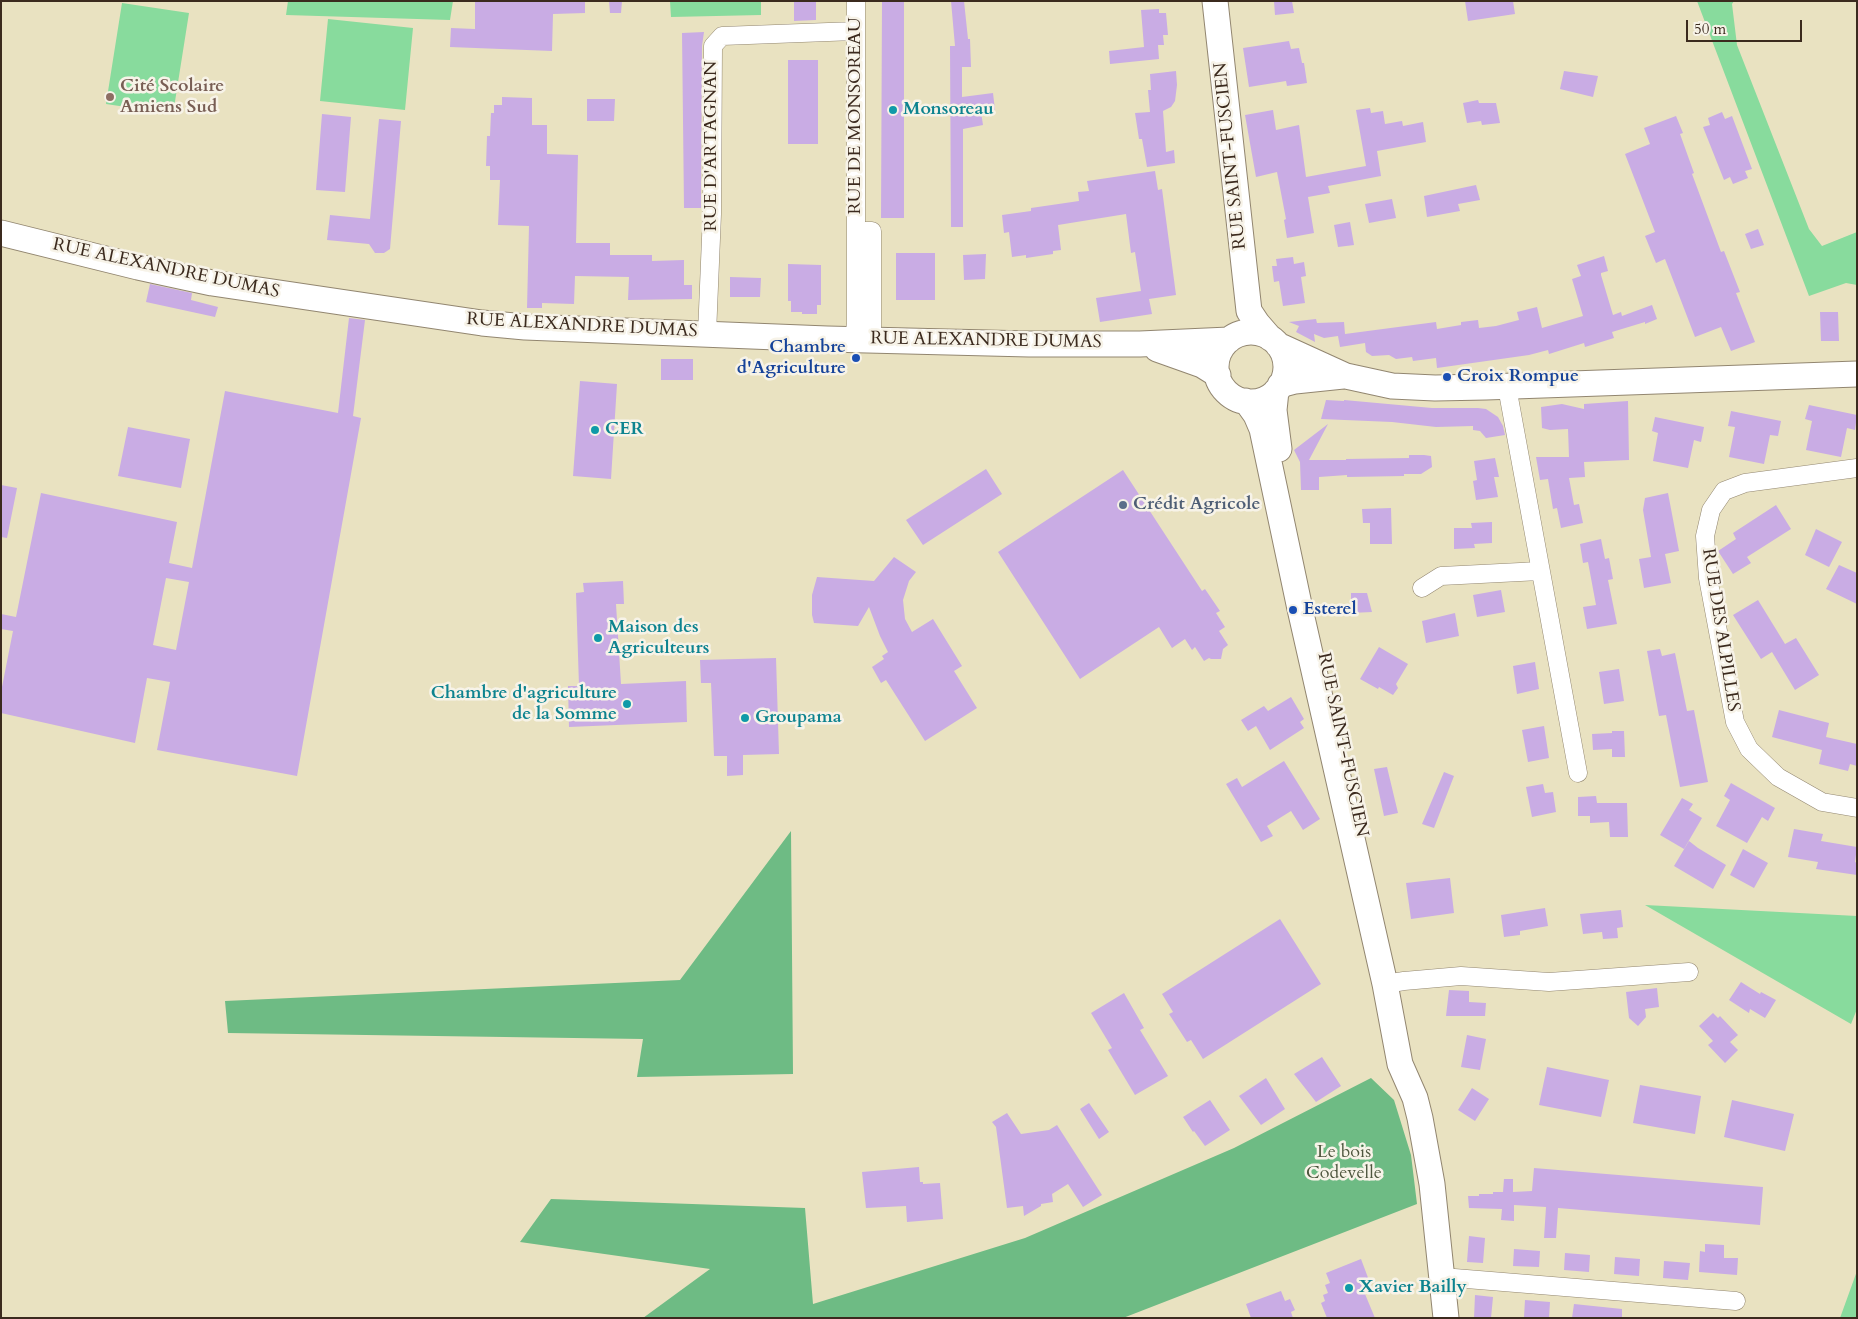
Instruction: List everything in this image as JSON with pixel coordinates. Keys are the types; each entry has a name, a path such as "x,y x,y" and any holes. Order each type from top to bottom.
{"main road":[{"name":"RUE SAINT-FUSCIEN","path":"1215,1 1249,310 1257,323 1274,341"},
{"name":"RUE ALEXANDRE DUMAS","path":"1,233 138,267 212,282 482,323 525,327 1029,344 1140,344 1233,338"},
{"path":"1249,310 1233,338 1220,352 1217,360 1220,382 1231,395 1246,401 1262,399 1278,388 1295,381 1346,376"},
{"path":"1233,338 1250,332 1264,334 1274,341 1346,376 1392,386 1436,388 1507,387 1857,374"},
{"path":"1274,341 1282,351 1286,365 1286,372 1278,388"},
{"name":"RUE ALEXANDRE DUMAS","path":"1140,344 1202,365 1218,375"},
{"name":"RUE SAINT-FUSCIEN","path":"1278,388 1274,410 1287,496 1390,983 1400,1064 1415,1098 1432,1184 1446,1318"},
{"name":"RUE SAINT-FUSCIEN","path":"1246,401 1256,415 1262,429 1300,609 1390,983"}],"street":[{"name":"RUE DE MONSOREAU","path":"856,1 856,324 863,339"},
{"name":"RUE D'ARTAGNAN","path":"707,334 712,214 713,46 722,36 855,31"},
{"path":"1507,387 1578,773"},
{"name":"RUE DES ALPILLES","path":"1857,468 1745,483 1724,491 1711,510 1705,536 1708,578 1735,722 1749,749 1778,777 1822,802 1857,808"},
{"path":"1422,588 1441,576 1540,571"},
{"path":"1390,983 1461,976 1549,982 1689,972"},
{"path":"1442,1277 1736,1301"}],"green space":[{"path":"288,1 453,1 450,20 286,15"},
{"path":"670,1 761,1 761,15 671,17"},
{"path":"1697,1 1734,1 1732,4 1737,45 1809,229 1822,246 1857,232 1857,285 1846,283 1809,296"},
{"path":"122,3 189,13 173,114 106,104"},
{"path":"328,19 413,28 405,110 320,101"},
{"path":"791,831 793,1074 637,1077 643,1039 228,1033 225,1001 680,980"},
{"path":"1645,905 1857,916 1857,1009 1851,1024"},
{"name":"Le bois Codevelle","path":"1371,1078 1394,1100 1411,1155 1417,1204 1123,1318 643,1318 710,1269 520,1242 551,1199 805,1208 813,1304 1025,1238 1234,1148"},
{"path":"1857,1271 1857,1318 1840,1318"}],"building":[{"path":"475,1 585,1 585,13 553,14 552,51 450,47 451,28 475,29"},
{"path":"609,1 622,1 621,13 610,13"},
{"path":"794,1 816,1 816,20 794,21"},
{"name":"Monsoreau","path":"882,1 904,1 904,218 881,218"},
{"path":"951,1 964,1 968,39 970,39 971,67 962,67 962,97 993,93 995,110 981,112 983,125 963,129 963,227 951,227 950,46 955,46"},
{"path":"1274,1 1292,1 1294,13 1275,15"},
{"path":"1465,1 1513,1 1515,14 1468,21"},
{"path":"1159,9 1159,13 1166,13 1168,35 1163,35 1164,45 1158,45 1159,59 1110,64 1109,51 1144,47 1141,10"},
{"path":"704,32 702,46 701,208 684,208 682,33"},
{"path":"1289,41 1291,49 1299,48 1302,63 1304,63 1307,83 1287,86 1286,81 1249,87 1243,48"},
{"path":"788,60 818,60 818,144 788,144"},
{"path":"1176,71 1175,101 1171,107 1163,111 1166,152 1174,150 1175,163 1147,167 1142,139 1139,139 1135,113 1150,112 1148,90 1151,90 1150,74"},
{"path":"1564,71 1598,76 1593,97 1560,89"},
{"path":"502,97 532,98 532,125 547,125 547,154 578,155 576,243 610,243 610,255 652,255 652,261 684,260 684,285 692,285 692,299 628,300 629,277 575,276 574,304 542,303 542,308 527,308 529,226 498,225 500,180 490,180 490,166 486,166 487,136 490,136 491,113 494,113 494,105 502,105"},
{"path":"587,99 615,99 614,121 587,121"},
{"path":"1478,100 1479,103 1496,103 1500,123 1482,125 1481,121 1467,123 1463,103"},
{"path":"1370,108 1371,113 1383,111 1385,124 1402,121 1403,126 1423,122 1426,142 1377,151 1381,176 1328,186 1330,193 1308,197 1314,233 1287,238 1284,220 1286,219 1277,172 1256,177 1245,115 1273,110 1276,130 1299,125 1306,177 1366,166 1356,110"},
{"path":"1722,112 1725,119 1732,116 1752,169 1745,171 1748,178 1733,184 1730,177 1724,180 1703,127 1710,125 1708,118"},
{"path":"322,114 351,117 345,192 316,190"},
{"path":"1676,116 1683,133 1680,134 1694,173 1692,174 1721,252 1724,251 1740,292 1736,293 1755,342 1731,351 1721,327 1695,337 1665,259 1656,263 1645,236 1655,232 1625,154 1650,144 1644,128"},
{"path":"379,119 401,121 390,249 384,253 375,253 369,244 327,240 330,215 370,219"},
{"path":"1155,171 1158,190 1162,189 1176,295 1149,299 1152,314 1100,322 1096,298 1141,291 1135,252 1131,253 1126,214 1058,225 1061,250 1053,251 1053,254 1026,258 1026,255 1012,257 1009,232 1004,233 1002,215 1031,211 1031,208 1079,201 1078,192 1089,191 1087,181"},
{"path":"1476,185 1480,200 1458,204 1460,211 1427,217 1424,196"},
{"path":"1392,199 1396,218 1369,223 1365,204"},
{"path":"1350,222 1354,245 1338,247 1334,225"},
{"path":"1758,229 1764,245 1751,249 1745,234"},
{"path":"896,253 935,253 935,300 896,300"},
{"path":"986,254 985,279 964,280 963,255"},
{"path":"1604,256 1608,271 1601,273 1601,275 1613,315 1621,312 1622,316 1652,305 1657,319 1612,332 1614,338 1585,347 1584,343 1549,354 1548,350 1529,355 1437,368 1436,358 1413,361 1412,357 1396,359 1389,355 1372,356 1366,352 1365,343 1340,347 1338,336 1324,338 1314,334 1315,342 1296,332 1299,326 1289,322 1316,319 1317,323 1344,322 1345,334 1436,322 1437,329 1461,325 1461,322 1478,320 1479,328 1519,320 1517,312 1537,307 1542,328 1583,316 1572,279 1581,276 1577,265"},
{"path":"1293,257 1294,264 1304,262 1306,276 1301,277 1305,303 1283,306 1279,281 1274,282 1272,266 1277,266 1276,259"},
{"path":"788,264 821,265 821,305 817,305 817,314 791,312 791,301 788,301"},
{"path":"730,277 761,278 760,297 730,297"},
{"path":"150,284 192,293 191,300 218,307 215,317 146,302"},
{"path":"1820,312 1838,312 1839,341 1821,341"},
{"path":"349,318 365,320 353,416 361,418 297,776 157,750 170,682 147,678 135,743 1,713 1,692 13,631 1,629 1,614 16,617 41,493 177,522 169,563 192,568 225,391 338,413","holes":["166,578 189,582 176,650 153,645"]},
{"path":"661,359 693,359 693,380 661,380"},
{"name":"CER","path":"580,381 617,384 611,479 573,476"},
{"path":"1326,400 1432,408 1486,409 1498,417 1505,435 1486,438 1480,431 1473,430 1473,426 1436,427 1392,422 1321,419"},
{"path":"1628,401 1629,460 1584,462 1585,477 1569,478 1574,505 1579,504 1583,523 1561,528 1557,508 1553,509 1548,479 1540,480 1536,457 1569,457 1568,429 1550,430 1542,428 1541,407 1562,404 1584,409 1584,404"},
{"path":"1809,405 1857,415 1855,430 1847,428 1841,457 1806,450 1812,421 1805,419"},
{"path":"1731,411 1781,421 1778,436 1770,435 1764,464 1729,457 1735,427 1728,426"},
{"path":"1655,417 1704,427 1701,442 1694,440 1688,468 1653,461 1658,433 1652,431"},
{"path":"1328,424 1309,460 1409,458 1409,455 1424,455 1431,456 1432,467 1421,474 1404,474 1404,476 1347,477 1347,475 1319,477 1319,490 1301,490 1300,462 1294,450"},
{"path":"128,427 190,439 181,488 118,476"},
{"path":"1495,458 1499,477 1494,477 1498,497 1476,500 1473,481 1477,480 1474,461"},
{"path":"986,469 1002,494 923,545 906,520"},
{"path":"1123,470 1202,591 1205,589 1220,611 1216,613 1225,627 1219,631 1228,645 1223,649 1221,659 1209,658 1204,661 1195,647 1192,650 1185,639 1172,648 1159,627 1080,679 998,552"},
{"path":"1,485 17,488 7,538 1,537"},
{"path":"1668,493 1679,551 1665,554 1671,583 1644,588 1639,559 1651,557 1643,510 1645,498"},
{"path":"1776,505 1791,529 1747,557 1751,563 1733,574 1718,551 1736,539 1733,533"},
{"path":"1391,508 1392,544 1370,544 1370,523 1363,523 1362,509"},
{"path":"1492,522 1492,543 1474,544 1475,548 1454,549 1454,528 1472,528 1471,523"},
{"path":"1816,529 1842,542 1829,567 1805,555"},
{"path":"1601,539 1605,559 1609,558 1613,579 1608,580 1617,624 1587,629 1583,607 1596,605 1588,562 1583,563 1580,544"},
{"path":"894,557 916,572 909,581 903,600 905,619 912,632 933,619 962,666 954,671 977,708 925,741 886,680 881,683 872,667 884,659 882,656 888,652 869,607 858,626 814,623 812,615 812,595 817,577 874,581"},
{"path":"1839,565 1857,573 1857,604 1826,589"},
{"path":"623,581 624,604 616,604 621,684 686,681 687,722 569,727 568,686 579,686 576,593 584,592 583,583"},
{"path":"1501,590 1505,612 1477,617 1473,595"},
{"path":"1351,593 1367,593 1372,612 1351,613"},
{"path":"1758,600 1785,644 1796,638 1819,675 1795,690 1772,652 1761,659 1733,615"},
{"path":"1455,613 1459,636 1426,643 1422,621"},
{"path":"1379,647 1408,664 1396,684 1398,688 1393,695 1360,679"},
{"path":"1660,649 1662,656 1675,653 1687,711 1694,710 1708,782 1680,787 1666,715 1659,716 1647,651"},
{"name":"Groupama","path":"776,658 779,754 743,755 743,775 727,776 727,756 714,756 711,683 701,683 700,660"},
{"path":"1535,662 1539,689 1517,694 1513,666"},
{"path":"1619,669 1624,701 1604,704 1599,672"},
{"path":"1291,697 1304,719 1300,722 1304,728 1270,750 1256,726 1248,731 1241,720 1264,706 1268,711"},
{"path":"1779,710 1829,723 1826,737 1857,744 1857,766 1850,764 1848,771 1819,764 1822,750 1772,737"},
{"path":"1544,726 1549,758 1528,762 1522,730"},
{"path":"1612,731 1624,731 1625,757 1612,757 1612,749 1593,750 1592,734 1612,733"},
{"path":"1284,761 1320,819 1303,830 1291,811 1267,826 1273,836 1261,842 1226,784 1237,778 1242,787"},
{"path":"1387,767 1398,813 1384,816 1374,769"},
{"path":"1444,772 1454,776 1434,828 1422,824"},
{"path":"1731,783 1775,808 1768,821 1762,817 1747,843 1716,826 1730,800 1724,796"},
{"path":"1543,784 1545,793 1553,792 1556,812 1532,817 1526,787"},
{"path":"1596,796 1597,803 1627,803 1628,837 1610,837 1609,822 1590,823 1590,816 1578,816 1578,797"},
{"path":"1682,798 1693,804 1689,810 1702,818 1684,849 1660,835"},
{"path":"1794,829 1823,834 1821,841 1857,847 1855,862 1857,863 1857,875 1816,869 1818,862 1788,857"},
{"path":"1689,841 1726,865 1713,889 1674,866"},
{"path":"1743,849 1768,863 1754,888 1730,875"},
{"path":"1450,878 1454,913 1411,919 1406,883"},
{"path":"1545,908 1548,926 1520,931 1520,935 1504,937 1501,915"},
{"path":"1621,910 1623,927 1617,928 1618,938 1603,939 1602,932 1583,934 1580,914"},
{"path":"1280,919 1321,984 1203,1059 1191,1040 1187,1042 1169,1014 1173,1012 1162,994"},
{"path":"1741,982 1760,994 1761,992 1776,1000 1765,1018 1750,1009 1749,1013 1729,1000"},
{"path":"1657,988 1659,1007 1645,1009 1646,1017 1638,1026 1629,1018 1626,992"},
{"path":"1449,990 1469,991 1469,1002 1486,1003 1485,1016 1446,1016"},
{"path":"1124,993 1144,1028 1140,1030 1168,1076 1135,1095 1108,1050 1112,1048 1091,1013"},
{"path":"1713,1013 1718,1018 1720,1016 1738,1035 1730,1042 1738,1050 1725,1063 1708,1045 1713,1041 1699,1026"},
{"path":"1467,1035 1486,1039 1480,1070 1461,1067"},
{"path":"1322,1057 1341,1086 1316,1102 1294,1074"},
{"path":"1547,1067 1609,1080 1601,1117 1539,1105"},
{"path":"1266,1078 1285,1109 1261,1125 1239,1096"},
{"path":"1640,1085 1701,1096 1695,1134 1633,1123"},
{"path":"1472,1088 1489,1099 1475,1121 1458,1110"},
{"path":"1210,1100 1230,1130 1205,1146 1183,1117"},
{"path":"1732,1100 1794,1114 1785,1151 1724,1137"},
{"path":"1089,1103 1109,1132 1099,1139 1080,1109"},
{"path":"1007,1113 1021,1134 1049,1130 1057,1125 1102,1195 1083,1207 1068,1184 1052,1194 1053,1202 1041,1204 1041,1206 1024,1216 1023,1206 1007,1208 996,1127 992,1122"},
{"path":"919,1167 920,1182 923,1182 923,1184 940,1183 943,1219 907,1222 906,1206 866,1208 862,1172"},
{"path":"1534,1168 1763,1187 1760,1225 1558,1208 1556,1238 1544,1238 1546,1207 1514,1205 1514,1221 1501,1220 1502,1209 1469,1208 1468,1196 1503,1192 1504,1179 1513,1179 1513,1192 1532,1191"},
{"path":"1469,1236 1485,1238 1483,1263 1467,1262"},
{"path":"1705,1244 1724,1245 1724,1258 1738,1258 1737,1275 1699,1272 1700,1251 1705,1252"},
{"path":"1514,1249 1540,1251 1539,1267 1513,1266"},
{"path":"1565,1253 1590,1255 1589,1272 1564,1270"},
{"path":"1615,1257 1640,1259 1639,1276 1614,1274"},
{"name":"Xavier Bailly","path":"1361,1259 1373,1291 1365,1294 1375,1318 1327,1318 1321,1303 1325,1301 1323,1295 1328,1293 1325,1285 1330,1283 1326,1273"},
{"path":"1664,1261 1690,1263 1688,1280 1663,1278"},
{"path":"1281,1291 1285,1301 1290,1299 1295,1310 1291,1312 1293,1318 1251,1318 1246,1304"},
{"path":"1475,1295 1493,1297 1491,1318 1474,1318"},
{"path":"1525,1300 1550,1302 1549,1318 1524,1317"},
{"path":"1574,1304 1622,1309 1622,1318 1572,1318"}],"place":[{"name":"Cité Scolaire Amiens Sud","path":"110,97"},
{"name":"Monsoreau","path":"893,110"},
{"name":"Chambre d'Agriculture","path":"856,358"},
{"name":"Croix Rompue","path":"1447,377"},
{"name":"CER","path":"595,430"},
{"name":"Crédit Agricole","path":"1123,505"},
{"name":"Esterel","path":"1293,610"},
{"name":"Maison des Agriculteurs","path":"598,638"},
{"name":"Chambre d'agriculture de la Somme","path":"627,704"},
{"name":"Groupama","path":"745,718"},
{"name":"Xavier Bailly","path":"1349,1288"}]}
